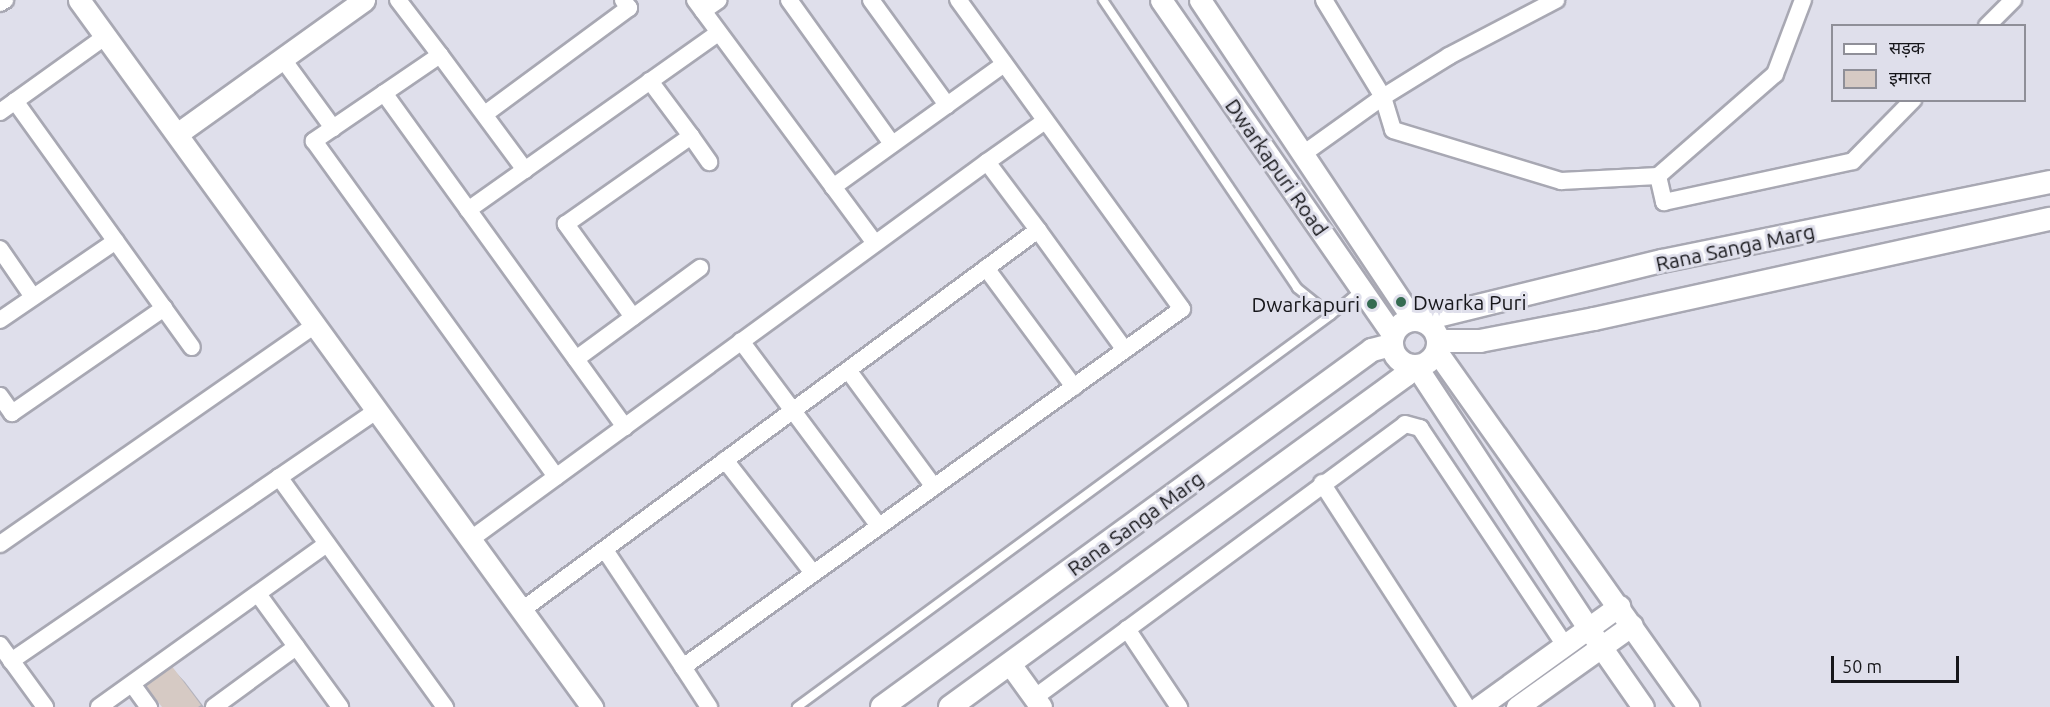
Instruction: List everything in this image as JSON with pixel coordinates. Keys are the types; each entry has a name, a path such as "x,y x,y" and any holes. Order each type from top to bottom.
{"main road":[{"name":"Rana Sanga Marg","path":"1417,320 1662,261 2050,182"},
{"name":"Rana Sanga Marg","path":"1437,346 1480,341 1594,319 2050,219"},
{"path":"1417,320 1433,328 1437,346 1428,362 1412,366 1397,358 1392,340 1400,324 1417,320"},
{"name":"Rana Sanga Marg","path":"882,707 1372,350 1392,340"},
{"name":"Rana Sanga Marg","path":"950,707 1406,375 1412,366"}],"street":[{"path":"0,3 5,0"},
{"path":"79,0 592,707"},
{"path":"177,134 364,0"},
{"path":"398,0 525,170"},
{"path":"485,114 629,8 623,0"},
{"path":"719,0 699,6 875,243"},
{"path":"789,0 892,144"},
{"path":"871,0 947,105"},
{"path":"683,667 1182,309 958,0"},
{"name":"Dwarkapuri Road","path":"1161,0 1362,289 1392,340"},
{"path":"1324,0 1383,97 1393,130 1561,181 1658,176 1775,74 1803,0"},
{"path":"1303,154 1383,97 1449,56 1556,0"},
{"path":"1989,24 2013,0"},
{"name":"Dwarkapuri Road","path":"1206,2 1303,154 1417,320"},
{"path":"468,210 718,33"},
{"path":"0,112 106,36"},
{"path":"440,55 314,141 556,477"},
{"path":"282,58 333,128"},
{"path":"833,187 1004,64"},
{"path":"650,81 710,162"},
{"path":"384,93 625,427"},
{"path":"15,101 192,347"},
{"path":"1658,176 1664,202 1853,161 1911,102"},
{"path":"471,539 1045,121"},
{"path":"633,317 566,224 691,136"},
{"path":"987,162 1125,350"},
{"path":"522,610 1038,230"},
{"path":"0,320 116,241"},
{"path":"0,249 33,297"},
{"path":"576,359 700,268"},
{"path":"986,268 1074,387"},
{"path":"0,396 12,413 164,308"},
{"path":"0,544 315,325"},
{"path":"741,341 795,409 879,526"},
{"path":"1437,346 1688,707"},
{"path":"1412,366 1600,647 1643,707"},
{"path":"848,370 934,487"},
{"path":"11,661 377,410"},
{"path":"1010,663 1037,702 1127,629 1322,483 1397,428 1414,424 1420,428 1564,644"},
{"path":"725,460 813,573"},
{"path":"279,477 444,707"},
{"path":"1322,483 1467,707"},
{"path":"99,707 327,543"},
{"path":"605,550 709,707"},
{"path":"258,594 340,707"},
{"path":"1479,707 1619,606"},
{"path":"1517,707 1632,625"},
{"path":"1127,629 1179,707"},
{"path":"0,645 45,707"},
{"path":"214,707 296,647"},
{"path":"132,684 149,707"}],"lane":[{"path":"1103,0 1297,288 1331,315"},
{"path":"797,707 1331,315 1362,289"}],"building":[{"path":"171,665 201,705 198,707 162,707 145,685"}],"place":[{"name":"Dwarka Puri","path":"1401,302"},
{"name":"Dwarkapuri","path":"1372,304"}]}
